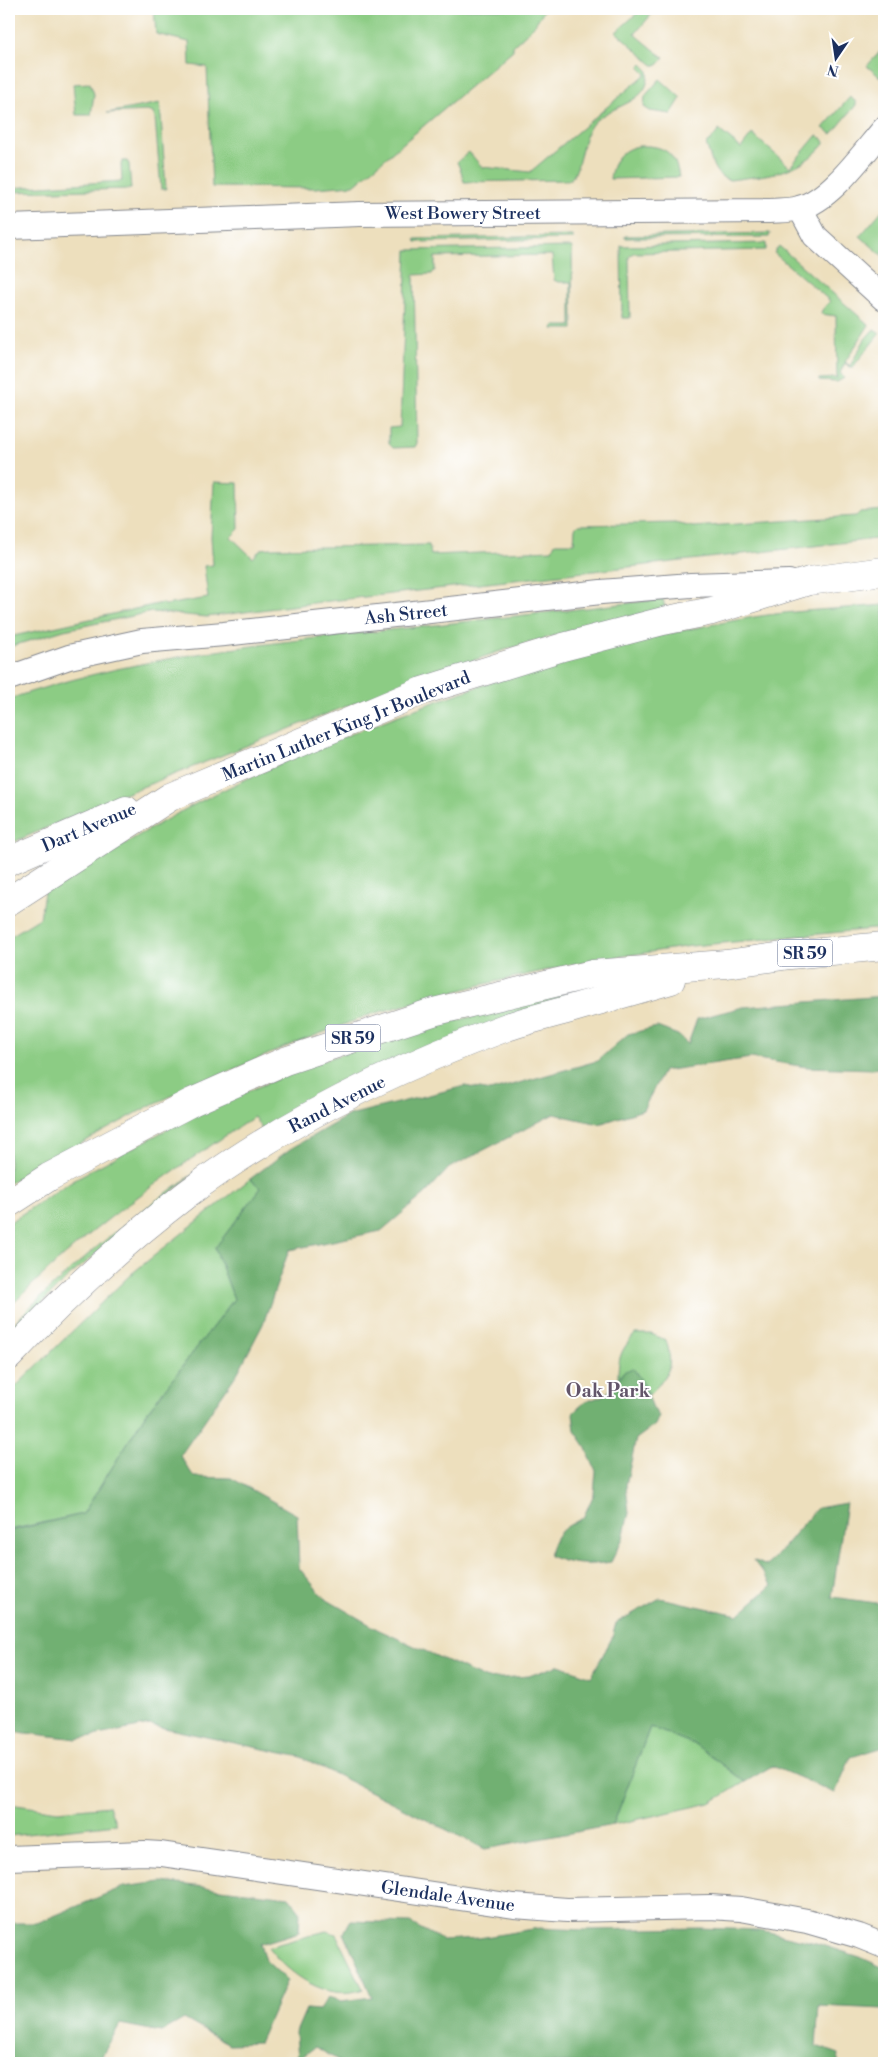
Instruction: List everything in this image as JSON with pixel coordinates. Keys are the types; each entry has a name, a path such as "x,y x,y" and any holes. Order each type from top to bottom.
{"main road":[{"name":"Martin Luther King Jr Boulevard","path":"9,901 170,797 422,691 563,646 662,621 712,611 808,581 884,572"},
{"name":"Dart Avenue","path":"9,861 133,806 170,797"},
{"name":"SR 59","path":"9,1203 49,1177 192,1102 285,1062 433,1012 592,974 726,964 790,955 884,946"},
{"name":"Rand Avenue","path":"9,1356 78,1285 131,1239 188,1194 241,1157 298,1124 400,1072 508,1027 726,964"}],"street":[{"name":"West Bowery Street","path":"9,227 344,214 768,211 800,208 819,199 840,180 884,129"},
{"path":"800,208 815,236 884,299"},
{"name":"Ash Street","path":"9,678 69,657 142,641 224,634 602,592 691,585 808,581"},
{"name":"Glendale Avenue","path":"9,1858 161,1854 514,1906 567,1910 710,1907 741,1909 807,1921 859,1936 884,1946"}],"green space":[{"path":"154,9 545,9 533,27 513,46 513,50 354,185 315,188 212,187 207,67 190,65 189,42 156,34"},
{"path":"642,9 656,9 635,34 664,58 658,65 653,65 616,32"},
{"path":"884,47 884,72 880,77 867,66"},
{"path":"642,64 648,70 648,81 644,90 629,102 602,116 589,128 576,170 569,180 464,182 457,162 469,152 482,167 530,172 646,74 639,67"},
{"path":"660,79 681,98 671,114 650,111 644,107 645,96"},
{"path":"90,83 94,94 91,115 76,115 73,84"},
{"path":"850,97 856,102 856,105 832,134 823,128"},
{"path":"160,103 166,189 161,189 153,113 147,111 107,113"},
{"path":"719,130 741,148 752,134 790,167 817,135 824,140 824,144 804,162 793,167 769,174 730,180 724,178 716,171 706,144"},
{"path":"639,146 655,147 667,152 675,161 679,177 610,179 618,157 627,150"},
{"path":"123,161 127,161 129,164 131,189 9,192 9,188 122,181 121,164"},
{"path":"884,208 884,257 860,236"},
{"path":"770,233 769,237 625,238 625,236"},
{"path":"573,236 573,239 416,242 415,239"},
{"path":"766,243 766,250 633,253 629,257 630,318 622,318 621,246"},
{"path":"779,246 869,325 845,362 850,366 865,339 874,329 880,333 852,368 845,363 840,373 844,378 837,382 819,381 819,379 837,378 836,316 821,314 830,301 774,253"},
{"path":"572,247 573,329 553,329 554,326 571,326 571,282 558,282 554,280 552,255 435,257 435,270 432,274 414,275 417,443 415,447 393,448 389,444 389,428 400,427 407,250"},
{"path":"214,482 238,483 239,529 231,537 253,558 261,549 271,548 429,545 431,555 552,550 555,543 574,543 575,528 578,525 675,523 693,527 856,516 860,512 884,510 884,538 321,602 207,617 152,612 64,630 9,647 9,637 162,603 165,605 208,598 204,566 213,565 211,537"},
{"path":"663,599 665,608 574,630 501,651 357,702 127,793 9,844 9,699 95,674 139,664 228,649"},
{"path":"884,605 884,928 691,946 583,962 476,986 372,1014 290,1045 151,1105 9,1183 9,937 40,918 44,892 165,820 240,782 365,728 492,682 556,662 687,630 754,617"},
{"path":"575,991 577,996 264,1133 254,1117 189,1160 95,1230 65,1255 9,1308 10,1222 73,1180 190,1117 321,1061 407,1033"},
{"path":"884,996 884,1067 873,1069 806,1067 751,1058 663,1071 643,1110 599,1124 554,1114 449,1168 426,1193 381,1231 289,1250 263,1324 238,1372 180,1456 194,1477 231,1478 297,1515 299,1568 324,1598 379,1630 487,1679 529,1676 559,1665 591,1677 612,1638 616,1623 660,1598 738,1615 772,1585 753,1560 767,1566 817,1508 846,1503 832,1597 884,1604 884,1747 851,1757 835,1793 772,1766 745,1782 696,1745 650,1727 613,1825 485,1849 301,1757 150,1725 77,1739 9,1731 9,1531 83,1514 145,1415 234,1299 215,1248 261,1188 250,1179 290,1149 349,1115 465,1086 490,1091 597,1061 628,1034 657,1027 678,1035 688,1044 697,1019 743,1007"},
{"path":"196,1172 67,1278 9,1336 9,1328 76,1265 122,1226"},
{"path":"250,1179 261,1188 215,1248 234,1299 145,1415 83,1514 9,1530 9,1393 130,1275"},
{"path":"635,1334 651,1334 666,1340 670,1357 665,1376 649,1395 643,1383 623,1372 618,1380 621,1355"},
{"path":"633,1368 643,1383 653,1408 659,1416 655,1425 636,1439 626,1485 629,1513 623,1538 611,1562 579,1564 549,1556 557,1536 569,1525 583,1518 594,1494 596,1471 584,1444 575,1431 573,1413 585,1402 602,1396 614,1387 623,1372"},
{"path":"650,1727 696,1745 745,1782 710,1803 613,1825"},
{"path":"9,1804 58,1811 109,1806 116,1824 9,1836"},
{"path":"161,1882 289,1897 300,1911 299,1932 260,1944 265,1960 287,1980 259,2043 229,2044 184,2019 161,2032 120,2024 98,2063 10,2063 12,2049 9,2047 9,1923 37,1923 123,1887"},
{"path":"350,1921 410,1923 442,1940 479,1938 539,1928 585,1930 700,1928 760,1930 816,1943 860,1957 884,1968 884,2009 819,2006 816,2046 839,2054 838,2063 343,2063 315,2047 298,2060 296,2032 306,2009 319,2010 328,1997 341,2001 372,1997 344,1933"},
{"path":"326,1931 336,1934 363,1989 350,1992 336,1992 323,1989 298,1976 286,1967 268,1947"}],"district":[{"name":"Oak Park","path":"608,1390"}]}
